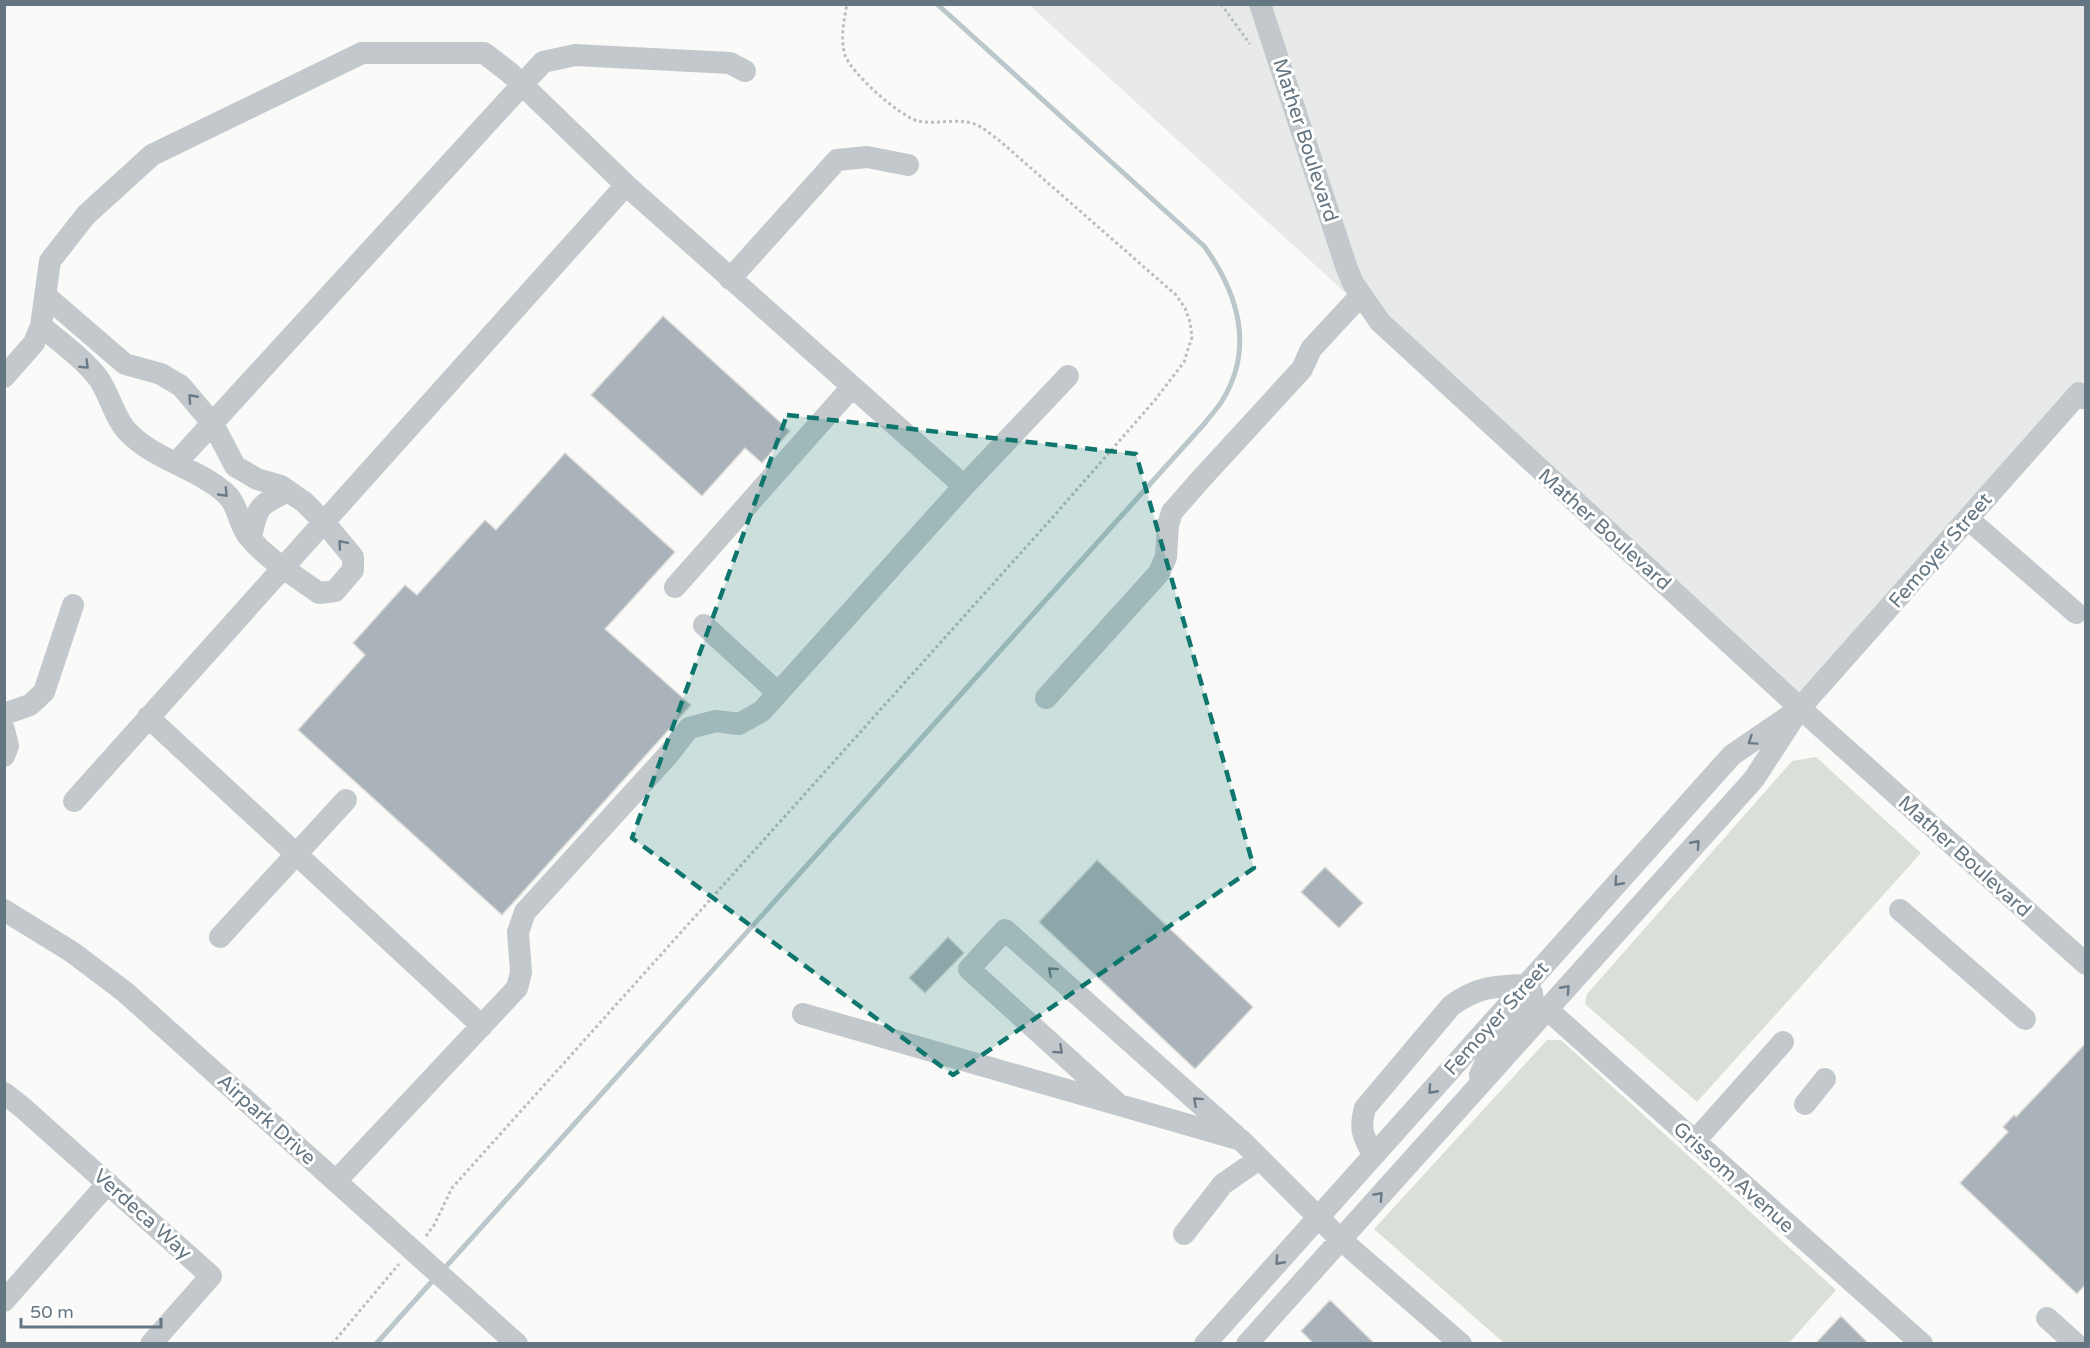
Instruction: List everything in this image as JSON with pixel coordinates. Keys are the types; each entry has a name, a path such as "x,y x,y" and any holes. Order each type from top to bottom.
{"street":[{"name":"Mather Boulevard","path":"1260,4 1346,266 1368,307 1394,337 1800,708 2085,964"},
{"path":"4,376 34,344 41,326 50,261 86,215 152,155 362,53 484,53 522,85 626,185 730,279 964,486"},
{"path":"176,463 543,62 575,55 730,63 745,71"},
{"path":"730,279 837,160 867,157 908,165"},
{"path":"74,801 626,185"},
{"path":"1046,698 1159,573 1166,557 1168,525 1173,512 1302,369 1311,349 1360,294"},
{"path":"41,326 98,377 125,429 141,446 207,479 227,494 238,512 246,534 269,558 319,593 335,591 353,570 353,557 304,501 281,486 257,479 235,465 213,424 181,386 161,374 125,364 46,296"},
{"path":"336,1181 517,988 521,972 518,932 525,912 668,755 689,728 716,722 739,724 762,711 964,486 1068,376"},
{"path":"675,587 852,387"},
{"name":"Femoyer Street","path":"1247,1344 1754,779 1800,708 1968,519 2082,396"},
{"path":"251,538 256,512 267,501 288,491"},
{"path":"1968,519 2076,613"},
{"path":"4,714 30,705 44,692 73,605"},
{"path":"705,625 778,693"},
{"name":"Femoyer Street","path":"1205,1344 1732,755 1800,708"},
{"path":"148,717 482,1026"},
{"path":"4,730 8,746 4,756"},
{"path":"220,937 346,800"},
{"name":"Airpark Drive","path":"4,910 72,952 125,992 517,1344"},
{"path":"1900,910 2025,1019"},
{"path":"1120,1106 969,969 1005,930 1241,1140 1340,1239 1461,1344"},
{"path":"1373,1155 1361,1131 1365,1108 1451,1006 1466,995 1493,986 1525,986 1533,993 1533,1002 1493,1046 1471,1095"},
{"name":"Grissom Avenue","path":"1548,1010 1922,1344"},
{"path":"803,1014 1241,1140"},
{"path":"1694,1142 1783,1042"},
{"path":"1805,1104 1825,1079"},
{"name":"Verdeca Way","path":"4,1094 108,1183 211,1276 151,1344"},
{"path":"1184,1234 1223,1184 1259,1159"},
{"path":"4,1301 108,1183"},
{"path":"2047,1318 2076,1344"}],"path":[{"path":"333,1344 396,1268"}],"highlighted area":[{"path":"787,415 1136,454 1254,868 953,1075 632,838"}],"shaded area":[{"path":"1029,5 2085,5 2085,380 1968,519 1799,705"},
{"path":"1816,757 1921,853 1697,1102 1585,1004 1587,994 1792,761"},
{"path":"1547,1040 1561,1040 1836,1290 1789,1343 1504,1343 1374,1229"}],"building":[{"path":"663,316 790,431 762,463 745,448 702,496 591,395"},
{"path":"565,453 675,552 605,629 691,705 502,915 298,730 365,655 353,643 405,585 417,595 485,520 496,530"},
{"path":"1097,860 1253,1007 1195,1069 1039,922"},
{"path":"1325,867 1363,903 1339,928 1301,892"},
{"path":"948,937 964,953 925,993 909,978"},
{"path":"2085,1044 2085,1285 2077,1294 1960,1183 2008,1132 2003,1127 2014,1115 2016,1117"},
{"path":"1330,1300 1375,1344 1314,1344 1301,1331"},
{"path":"1841,1316 1869,1344 1815,1344"}],"waterway":[{"path":"442,1271 1205,423 1222,401 1232,381 1238,361 1240,341 1238,321 1226,283 1204,246 937,4"},
{"path":"376,1344 435,1278"}]}
